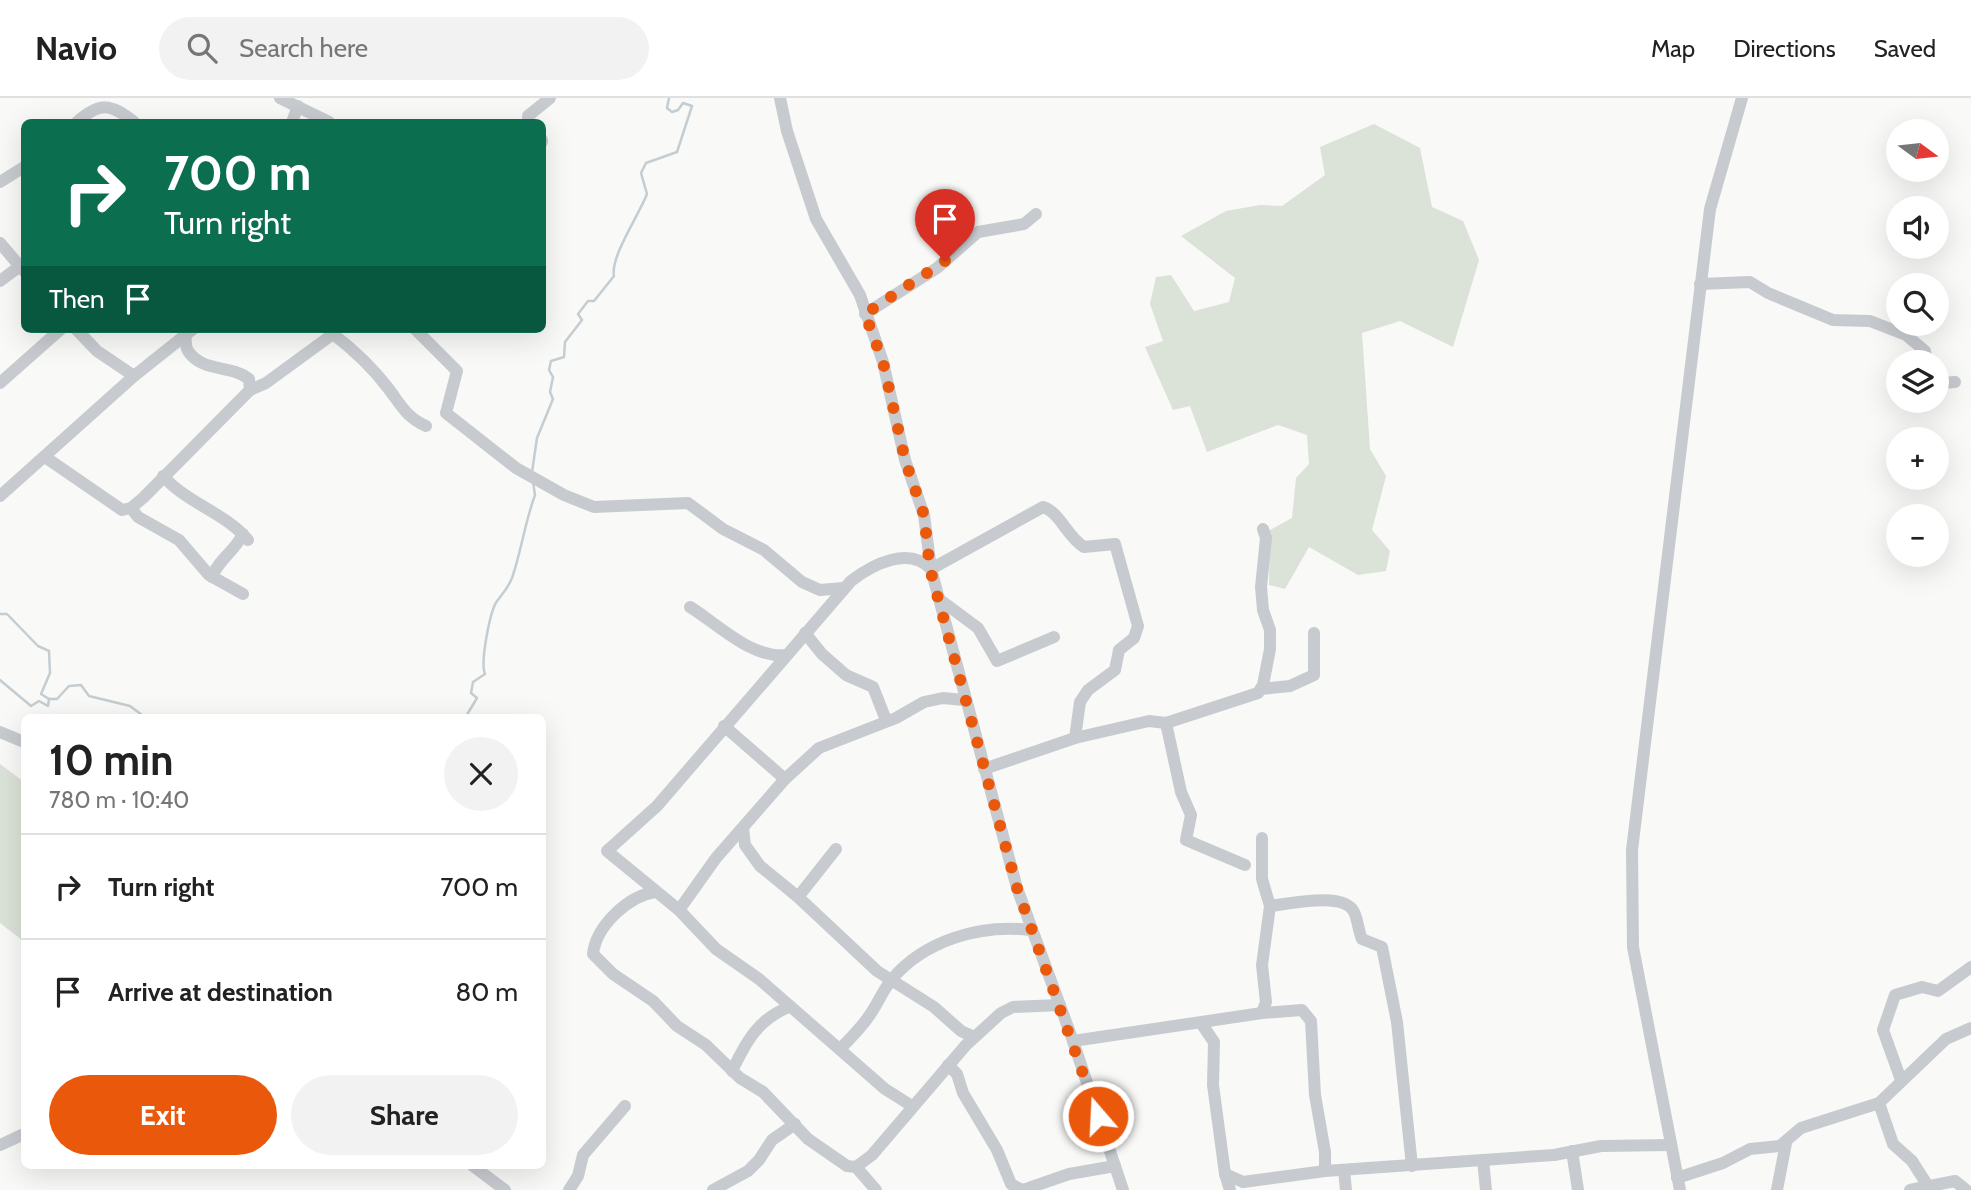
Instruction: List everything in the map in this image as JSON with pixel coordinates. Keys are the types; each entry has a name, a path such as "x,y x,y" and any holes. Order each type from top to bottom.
{"street":[{"path":"280,98 297,102 324,119"},
{"path":"780,98 787,131 816,219 854,284 883,362 905,460 924,515 930,569 964,700 1030,930 1073,1041 1123,1190"},
{"path":"1742,98 1710,209 1700,284 1632,850 1633,947 1679,1184 1750,1149 1786,1143"},
{"path":"528,119 543,100"},
{"path":"293,119 297,102"},
{"path":"81,119 98,107 116,110 130,119"},
{"path":"0,182 21,169"},
{"path":"865,314 937,268 978,232 1024,224 1036,214"},
{"path":"0,243 21,267"},
{"path":"0,281 21,269"},
{"path":"1700,284 1750,282 1768,293 1833,320 1870,321 1906,335 1924,350"},
{"path":"0,383 56,333"},
{"path":"80,333 97,351 134,376"},
{"path":"0,496 186,333"},
{"path":"188,333 188,350 199,362 243,374 249,379 250,390"},
{"path":"419,333 457,371 446,413 516,468 564,495 594,507 688,503 723,529 764,550 812,587 829,590 843,588"},
{"path":"45,457 122,510 131,508 250,390 267,383 333,334 358,353 390,390 409,418 426,426"},
{"path":"1949,382 1955,382"},
{"path":"163,476 176,491 228,520 245,537 220,562 212,578"},
{"path":"930,569 1043,507 1052,511 1065,531 1084,547 1115,544 1137,632 1119,650 1115,670 1084,695 1078,709 1074,738"},
{"path":"131,508 138,517 179,540 212,578 243,594"},
{"path":"1261,689 1270,635 1261,599 1266,538 1263,529"},
{"path":"912,1106 885,1089 759,979 703,937 679,911 607,851 657,806 843,588 857,576 901,558 916,558 930,569"},
{"path":"939,598 978,628 997,661 1054,637"},
{"path":"690,607 743,643 770,654 787,655"},
{"path":"805,633 822,654 846,675 873,688 886,720"},
{"path":"984,769 1074,738 1149,721 1166,723 1253,695 1261,689 1290,686 1314,675 1314,633"},
{"path":"679,911 785,779 819,748 896,718 932,699 964,700"},
{"path":"1166,723 1181,792 1191,815 1186,840 1245,865"},
{"path":"724,726 785,779"},
{"path":"0,732 21,741"},
{"path":"743,828 742,839 749,854 877,971 939,1010 953,1025 974,1037"},
{"path":"1262,838 1262,879 1270,906 1262,965 1266,1002 1262,1013"},
{"path":"798,897 836,849"},
{"path":"655,892 631,899 597,937 593,954 613,974 653,1001 677,1026 698,1038 732,1070 763,1092 814,1144 847,1166 856,1167 872,1156 948,1065 974,1037 1008,1009 1060,1005"},
{"path":"1270,906 1323,900 1346,905 1354,910 1362,939 1382,947 1397,1022 1412,1166"},
{"path":"840,1049 867,1019 891,980 927,949 950,939 993,929 1030,930"},
{"path":"1901,1080 1883,1030 1895,995 1922,987 1938,991 1971,967"},
{"path":"732,1070 753,1032 772,1014 789,1007"},
{"path":"1073,1041 1262,1013 1302,1010 1311,1021 1315,1095 1325,1152 1325,1171"},
{"path":"1201,1023 1214,1042 1213,1084 1225,1174 1230,1190"},
{"path":"1777,1190 1786,1143 1801,1128 1880,1103 1946,1039 1971,1028"},
{"path":"948,1065 957,1074 963,1093 997,1150 1011,1184 1022,1190 1069,1174 1115,1166"},
{"path":"1880,1103 1893,1144 1912,1161 1928,1186"},
{"path":"569,1190 578,1176 583,1155 625,1106"},
{"path":"713,1190 748,1171 760,1160 772,1140 795,1124"},
{"path":"0,1145 21,1135"},
{"path":"1225,1174 1243,1182 1325,1171 1554,1156 1572,1151 1637,1144 1671,1145"},
{"path":"1572,1151 1578,1190"},
{"path":"1483,1160 1486,1190"},
{"path":"856,1167 876,1190"},
{"path":"476,1169 505,1190"},
{"path":"1345,1170 1346,1190"},
{"path":"1910,1190 1955,1181 1966,1190"}],"shaded area":[{"path":"1374,124 1420,148 1432,207 1463,221 1479,260 1453,347 1400,321 1362,333 1370,449 1386,476 1372,530 1390,551 1386,571 1358,575 1309,547 1285,589 1269,585 1270,530 1292,518 1296,478 1309,464 1307,435 1278,425 1207,452 1190,406 1173,410 1145,347 1163,341 1150,304 1156,277 1171,275 1194,311 1229,302 1235,278 1181,236 1226,211 1260,205 1282,206 1325,175 1320,147"},
{"path":"0,764 21,780 21,939 0,923"}],"waterway":[{"path":"532,472 537,438 553,399 550,392 553,377 549,370 551,361 564,357 565,342 582,320 578,314 588,301 594,301 614,276 616,258 647,194 641,173 646,163 677,152 692,106 683,103 678,110 672,112 667,108 669,98"},
{"path":"467,714 477,698 471,693 473,682 485,674 485,648 494,607 509,585 515,568 535,495 533,482"},
{"path":"0,614 7,614 38,646 49,651 50,673 41,694 49,699 57,699 69,686 81,685 89,696 130,706 141,714"},
{"path":"0,680 31,706 39,701 48,706 49,699"}],"route":[{"path":"945,261 865,314 883,362 905,460 924,515 930,569 1017,888 1098,1116"}]}
